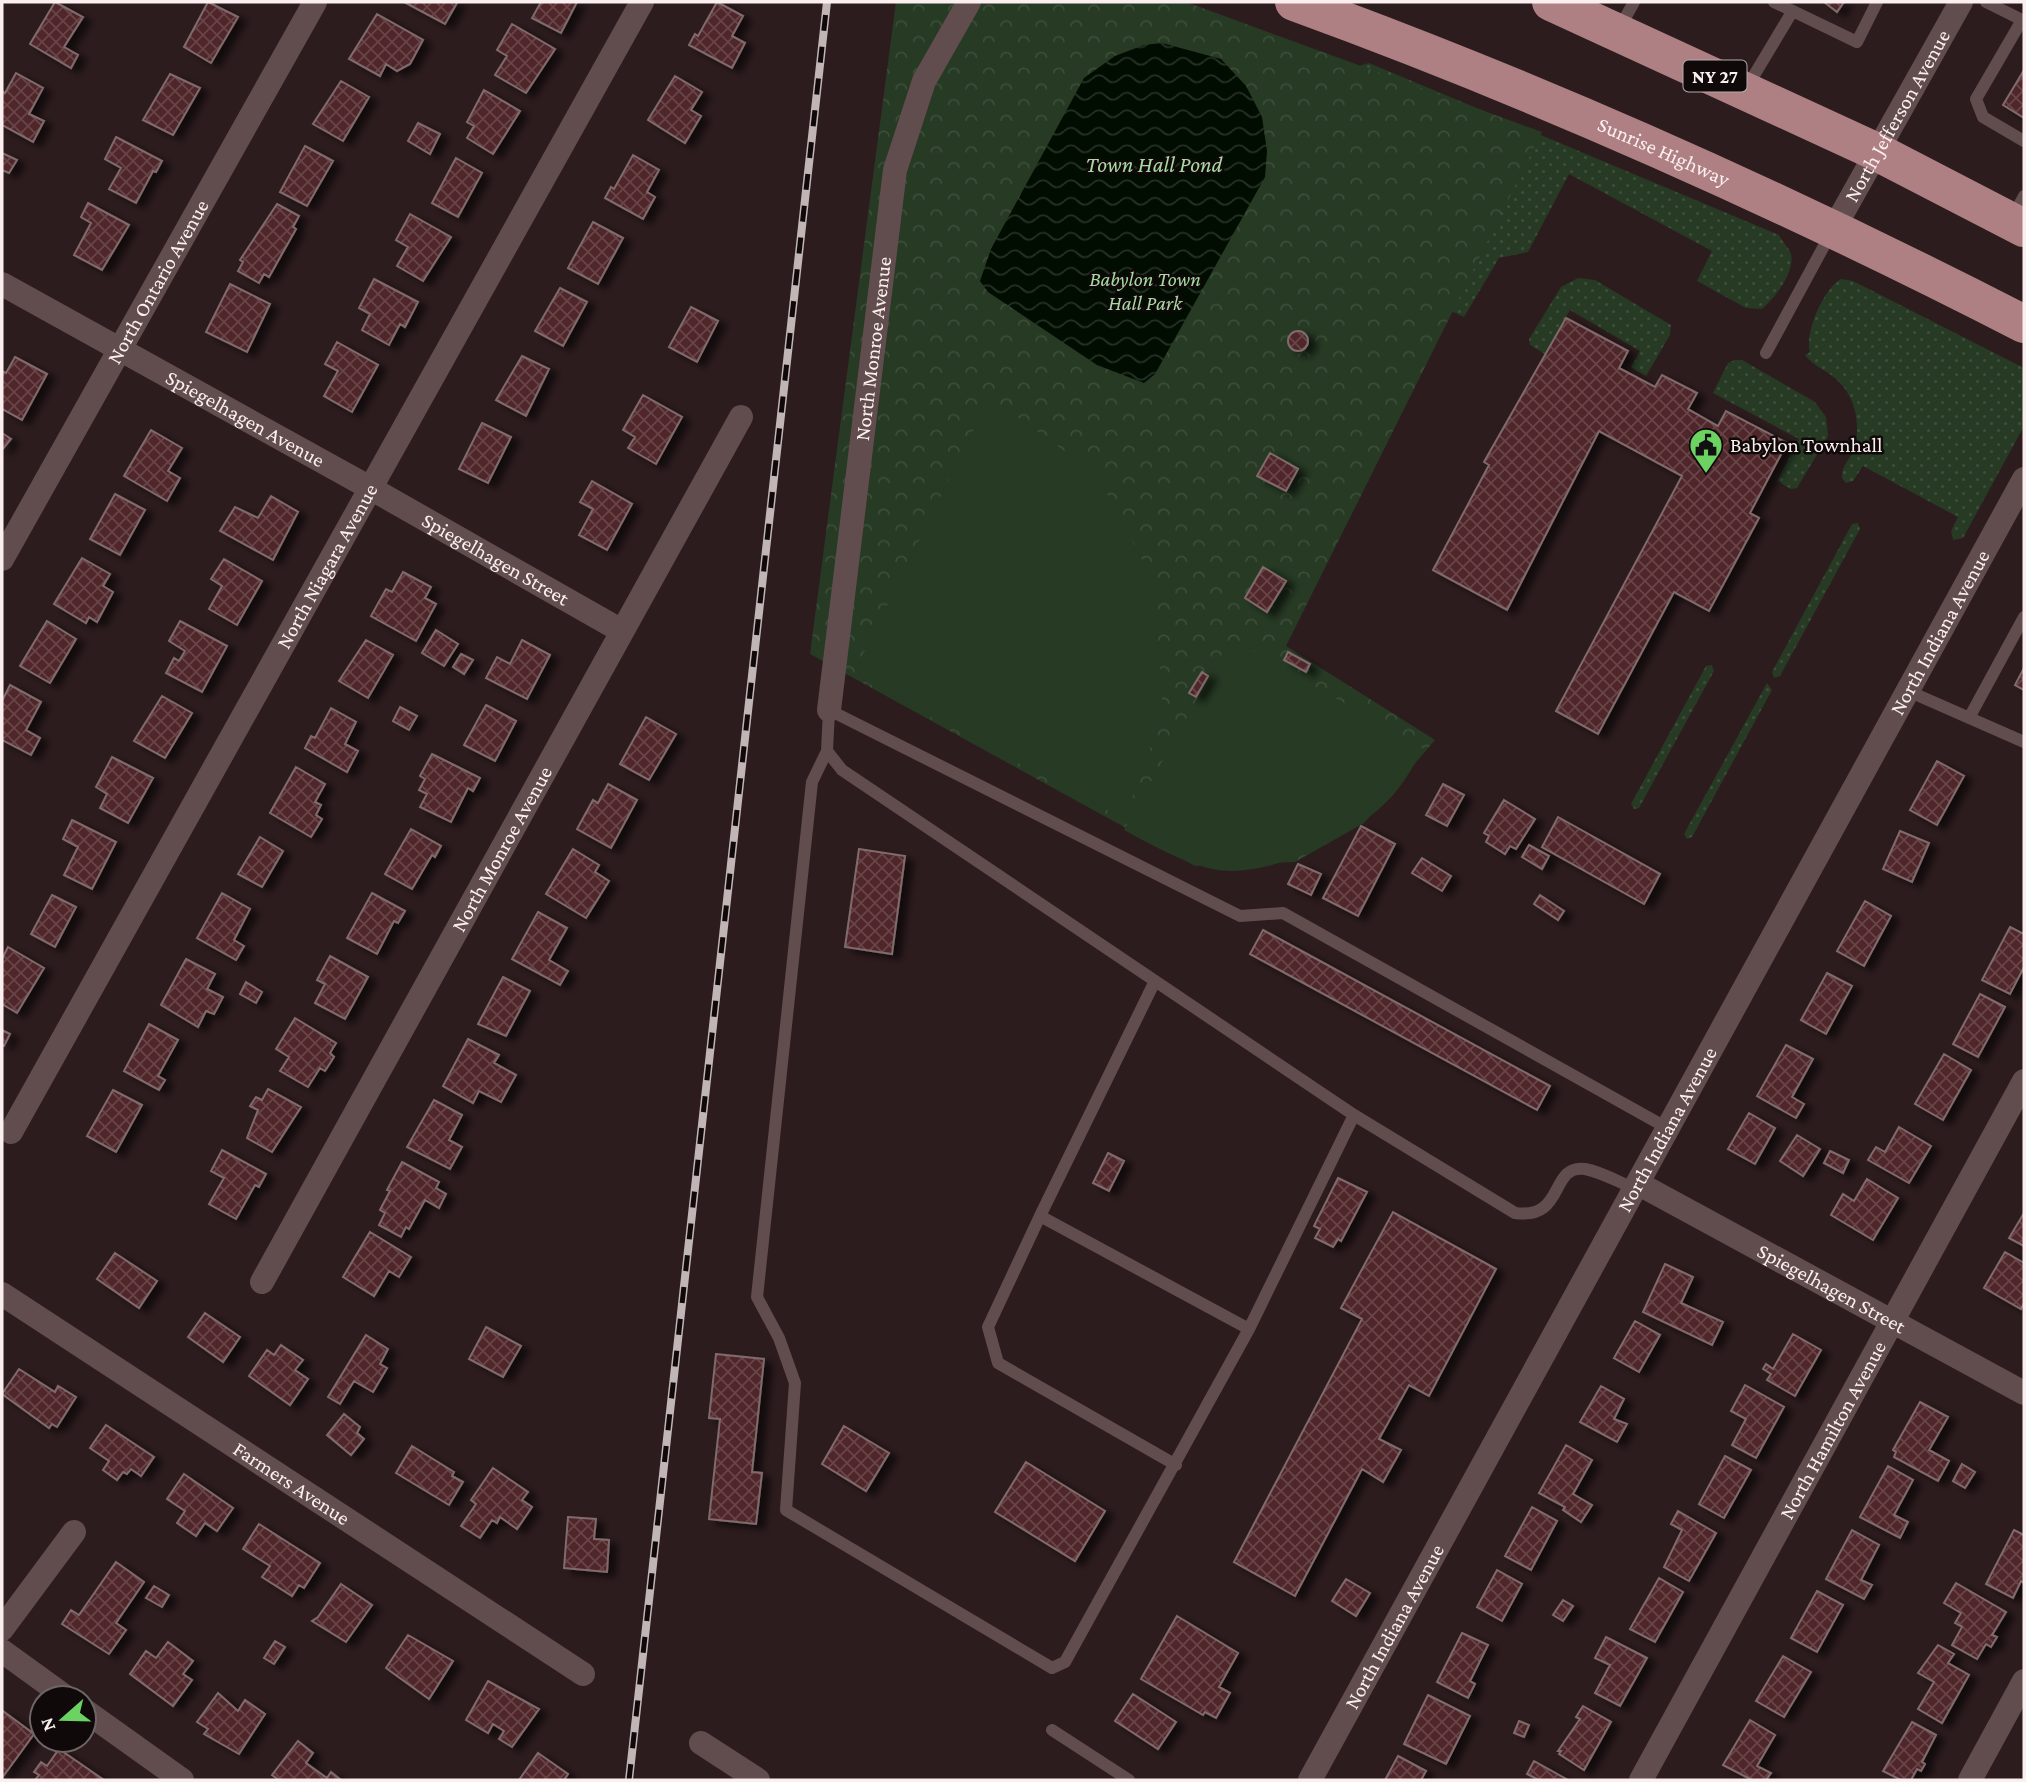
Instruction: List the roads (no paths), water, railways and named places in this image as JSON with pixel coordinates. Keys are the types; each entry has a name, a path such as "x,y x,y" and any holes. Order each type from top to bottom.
{"highway":[{"name":"Sunrise Highway","path":"1294,2 1590,120 1833,230 2024,324"},
{"name":"NY 27","path":"1596,11 1745,90 2020,215"}],"street":[{"name":"North Ontario Avenue","path":"2,559 315,2"},
{"name":"North Niagara Avenue","path":"11,1132 642,2"},
{"name":"North Monroe Avenue","path":"829,710 895,170 924,81 969,2"},
{"name":"North Jefferson Avenue","path":"1833,230 1961,2"},
{"path":"2,284 120,349"},
{"name":"Spiegelhagen Avenue","path":"120,349 372,489"},
{"name":"North Monroe Avenue","path":"262,1282 620,630 741,417"},
{"name":"North Indiana Avenue","path":"1310,1780 2024,479"},
{"name":"Spiegelhagen Street","path":"372,489 620,630"},
{"name":"North Hamilton Avenue","path":"1641,1780 2024,1081"},
{"name":"Spiegelhagen Street","path":"1638,1186 2024,1393"},
{"name":"Farmers Avenue","path":"2,1294 583,1674"},
{"path":"2,1629 74,1532"},
{"path":"2,1651 48,1684"},
{"path":"1970,1780 2024,1681"},
{"path":"98,1720 182,1780"},
{"path":"701,1743 758,1780"}],"lane":[{"path":"1774,2 1857,42 1877,2"},
{"path":"1986,2 2023,20 1976,99 1983,117 2024,141"},
{"path":"1745,90 1792,12"},
{"path":"1766,353 1833,230"},
{"path":"1969,718 2024,617"},
{"path":"1908,691 2024,742"},
{"path":"1354,1115 1249,1329 1065,1662 1052,1668 786,1510 795,1383 779,1338 757,1297 813,782 827,751 829,710 1240,916 1283,913 1669,1129"},
{"path":"827,751 842,769 1354,1115 1515,1213 1537,1213 1549,1204 1564,1175 1577,1169 1638,1186"},
{"path":"1156,981 988,1327 998,1363 1176,1465"},
{"path":"1040,1216 1249,1329"},
{"path":"1052,1730 1129,1780"}],"water":[{"name":"Town Hall Pond","path":"1162,43 1221,59 1246,86 1262,117 1267,151 1265,177 1155,374 1144,383 1097,365 988,292 980,281 991,249 1084,78 1115,56 1144,45"}],"railway":[{"path":"629,1780 827,2"}],"place":[{"name":"Babylon Townhall","path":"1706,475"}],"park label":[{"name":"Babylon Town Hall Park","path":"1145,291"}]}
